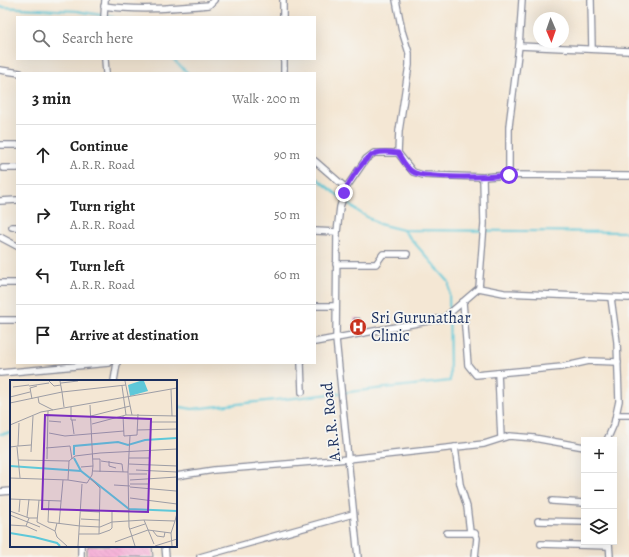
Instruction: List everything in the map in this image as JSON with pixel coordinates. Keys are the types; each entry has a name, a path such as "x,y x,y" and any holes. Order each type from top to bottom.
{"street":[{"path":"104,16 104,5 128,9 151,10 209,5 214,0"},
{"path":"283,0 284,16"},
{"path":"396,0 409,53 409,65 399,131 398,153 408,168 418,174 483,177 509,175 629,176"},
{"path":"509,175 509,126 522,0"},
{"path":"591,0 592,49"},
{"path":"518,46 629,51"},
{"path":"105,60 106,72"},
{"path":"284,60 284,72"},
{"path":"0,70 16,72"},
{"path":"0,145 16,145"},
{"name":"A.R.R. Road","path":"358,557 336,339 337,232 340,207 345,191 366,159 374,153 398,153"},
{"path":"316,162 345,191"},
{"path":"3,168 16,168"},
{"path":"316,342 444,318 479,288 484,224 483,177"},
{"path":"0,201 16,200"},
{"path":"316,231 337,232"},
{"path":"0,237 16,245"},
{"path":"336,264 376,264 383,254 407,254"},
{"path":"0,282 16,283"},
{"path":"479,288 504,293 629,298"},
{"path":"608,437 619,401 617,342 611,298"},
{"path":"463,302 468,365 476,375 562,367 589,361 618,362"},
{"path":"316,306 336,306"},
{"path":"0,320 16,320"},
{"path":"0,373 98,364"},
{"path":"114,380 117,364"},
{"path":"301,364 302,392"},
{"path":"498,373 501,438"},
{"path":"616,415 629,415"},
{"path":"177,476 214,470 348,459 455,447 493,442 501,438 534,438 581,446"},
{"path":"455,447 460,484 468,507 470,532"},
{"path":"0,492 10,491"},
{"path":"552,501 581,503"},
{"path":"200,557 353,514"},
{"path":"538,521 581,522"},
{"path":"447,533 470,532 477,535 475,557"},
{"path":"541,544 581,544"},
{"path":"609,545 610,557"},
{"path":"165,547 166,557"}],"building":[{"path":"354,318 360,318 361,329 354,330"},
{"path":"87,547 152,547 153,557 87,557"}],"waterway":[{"path":"0,7 77,11 107,16"},
{"path":"173,60 187,72"},
{"path":"316,178 359,212 379,224 403,230 629,232"},
{"path":"177,406 192,409 450,381 449,282 403,230"},
{"path":"0,434 10,433"}],"place":[{"name":"Sri Gurunathar Clinic","path":"358,327"}],"route":[{"path":"344,193 366,159 374,153 382,152 398,153 408,168 413,172 423,175 483,177 509,175"}]}
